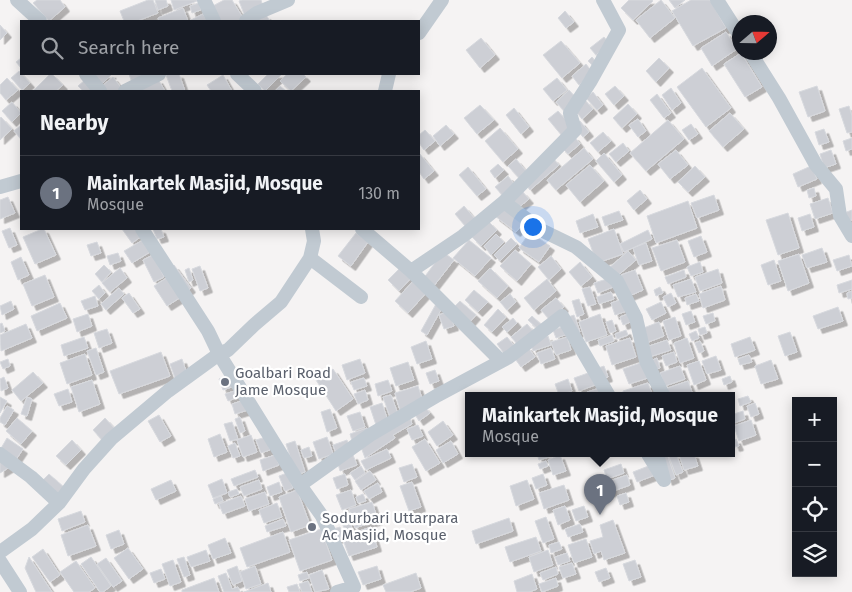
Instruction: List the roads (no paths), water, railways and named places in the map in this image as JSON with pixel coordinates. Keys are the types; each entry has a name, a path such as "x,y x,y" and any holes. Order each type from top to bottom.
{"street":[{"path":"17,0 39,20"},
{"path":"204,0 214,20"},
{"path":"247,20 257,13 288,0"},
{"path":"420,32 442,0"},
{"path":"411,271 463,236 504,202 575,130 570,113 619,30 603,0"},
{"path":"717,0 732,23"},
{"path":"755,60 779,98 816,165 836,189 840,216 852,236"},
{"path":"87,75 99,90"},
{"path":"127,90 157,75"},
{"path":"238,75 254,90"},
{"path":"385,90 390,75"},
{"path":"0,187 20,181"},
{"path":"504,202 541,230 576,247 617,281 636,318 646,361 662,392"},
{"path":"143,230 208,331 300,485 322,516 354,587 337,592"},
{"path":"0,552 32,529 59,503 84,469 111,439 168,392 228,350 281,302 310,258 314,242 312,230"},
{"path":"363,230 411,271 501,361"},
{"path":"310,258 361,297"},
{"path":"300,485 370,435 438,395 509,357 562,316 607,392"},
{"path":"0,454 31,477 59,503"},
{"path":"650,457 664,480 658,457"},
{"path":"0,561 20,592"}],"place":[{"name":"Goalbari Road Jame Mosque","path":"225,382"},
{"name":"Mainkartek Masjid, Mosque","path":"600,515"},
{"name":"Sodurbari Uttarpara Ac Masjid, Mosque","path":"312,527"}]}
